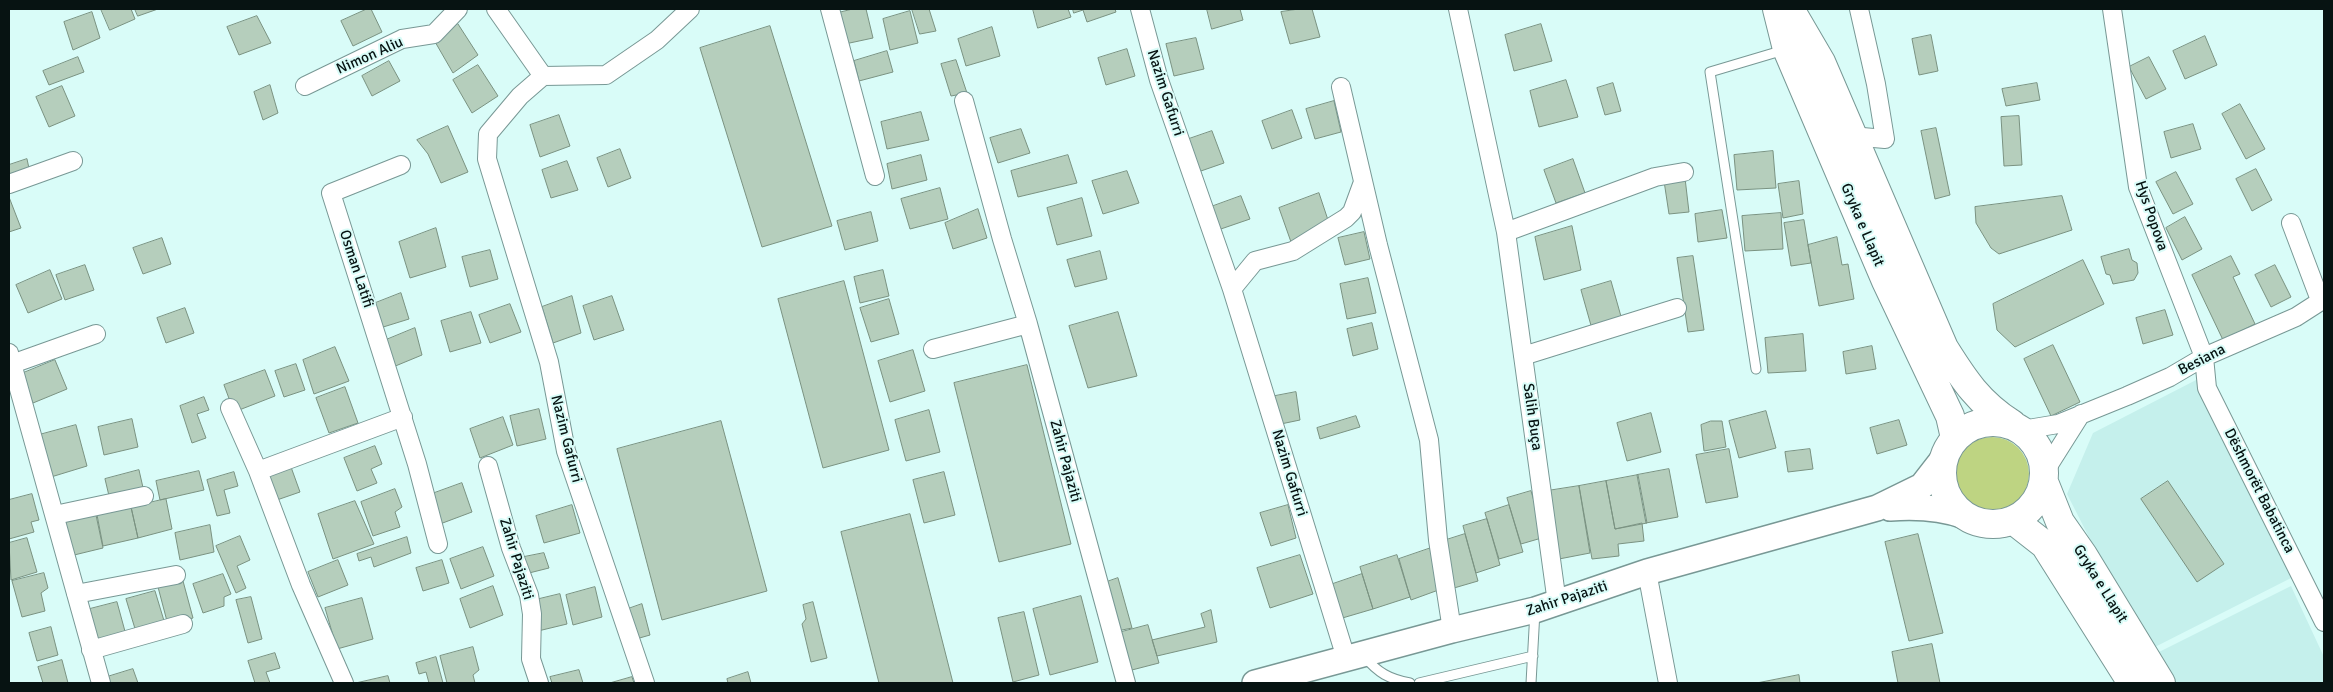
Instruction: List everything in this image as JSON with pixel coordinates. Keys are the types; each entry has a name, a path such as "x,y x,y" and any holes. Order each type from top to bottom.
{"main road":[{"name":"Gryka e Llapit","path":"1777,9 1786,49 1886,281 1950,416 1949,449"},
{"name":"Gryka e Llapit","path":"1790,9 1821,62 1851,136 1944,348 1964,381 1983,404 2017,427"},
{"path":"1994,422 2017,427 2038,448 2044,476 2033,505 2013,520 1989,524 1965,516 1952,504 1944,487 1942,478 1949,449 1975,424 1994,422"},
{"name":"Zahir Pajaziti","path":"1255,683 1546,606 1647,572 1877,508 1922,486 1949,449"},
{"name":"Gryka e Llapit","path":"2044,476 2060,522 2083,554 2161,683"},
{"name":"Zahir Pajaziti","path":"1877,508 1912,506 1932,508 1965,516"},
{"name":"Gryka e Llapit","path":"2013,520 2045,545 2132,683"}],"street":[{"name":"Nimon Aliu","path":"305,86 402,39 434,34 458,9"},
{"path":"496,9 543,76 606,75 657,40 690,9"},
{"path":"830,9 875,176"},
{"name":"Nazim Gafurri","path":"1140,9 1159,80 1232,289 1354,656"},
{"name":"Salih Buça","path":"1458,9 1506,232 1523,356 1546,606"},
{"path":"1851,136 1884,139 1876,84 1859,9"},
{"name":"Hys Popova","path":"2112,9 2138,187 2204,357"},
{"name":"Nazim Gafurri","path":"543,76 520,96 488,134 488,159 496,191 549,362 566,451 644,683"},
{"path":"1341,87 1363,182 1429,440 1438,540 1452,630"},
{"name":"Zahir Pajaziti","path":"964,101 1002,239 1028,324 1126,683"},
{"path":"9,184 73,161"},
{"name":"Osman Latifi","path":"401,165 332,193 403,417 438,544"},
{"path":"1506,232 1655,177 1684,172"},
{"path":"1232,289 1255,261 1294,251 1346,218 1352,212 1363,182"},
{"name":"Besiana","path":"2017,427 2058,424 2170,376 2204,357 2296,317 2322,299 2291,223"},
{"path":"1523,356 1677,308"},
{"path":"933,348 1028,324"},
{"path":"96,334 10,359 101,683"},
{"name":"Dëshmorët Babatinca","path":"2204,357 2207,388 2324,622"},
{"path":"230,408 258,471 301,586 344,683"},
{"path":"2044,476 2081,414"},
{"path":"258,471 403,417"},
{"name":"Zahir Pajaziti","path":"488,466 512,548 529,595 532,614 531,659 539,683"},
{"path":"55,515 144,496"},
{"path":"1647,572 1668,683"},
{"path":"76,594 176,575"},
{"path":"91,650 183,624"}],"lane":[{"path":"1756,369 1710,72 1786,49"},
{"path":"1531,683 1533,656 1546,606"},
{"path":"1354,656 1389,678 1410,683"},
{"path":"1419,683 1533,656"}],"shaded area":[{"path":"2198,379 2297,575 2147,651 2067,494 2093,433"},
{"path":"2291,586 2324,657 2324,683 2176,683 2159,652"}],"green space":[{"path":"1992,437 2006,440 2018,448 2026,460 2029,474 2026,488 2018,500 2006,508 1992,511 1978,508 1966,500 1958,488 1955,474 1958,460 1966,448 1978,440"}],"building":[{"path":"101,9 131,9 135,19 110,30"},
{"path":"135,9 158,9 138,16"},
{"path":"371,9 382,32 353,46 341,21"},
{"path":"853,9 866,9 873,38 845,44 838,13"},
{"path":"912,9 929,9 936,31 920,34"},
{"path":"1033,9 1068,9 1071,17 1038,28"},
{"path":"1073,9 1115,9 1116,12 1087,22 1083,10 1074,13"},
{"path":"1207,9 1240,9 1243,20 1212,29"},
{"path":"1312,9 1320,37 1290,44 1281,12"},
{"path":"910,11 918,43 890,50 883,19"},
{"path":"92,12 100,38 73,50 64,22"},
{"path":"257,16 271,43 239,55 227,27"},
{"path":"458,24 478,55 453,73 434,40"},
{"path":"1541,24 1552,61 1514,71 1505,35"},
{"path":"770,26 832,226 762,247 700,48"},
{"path":"992,27 1000,56 966,66 958,39"},
{"path":"1931,35 1938,71 1919,75 1912,39"},
{"path":"2205,36 2217,65 2185,79 2173,51"},
{"path":"1196,38 1204,69 1174,76 1166,44"},
{"path":"1127,49 1135,76 1106,85 1098,58"},
{"path":"887,51 893,72 859,81 854,61"},
{"path":"78,57 84,72 49,85 43,71"},
{"path":"2149,57 2166,89 2146,99 2129,67"},
{"path":"956,60 967,93 951,96 941,64"},
{"path":"389,61 400,81 372,96 362,76"},
{"path":"478,65 498,96 472,113 453,80"},
{"path":"1566,80 1578,117 1539,127 1530,91"},
{"path":"1613,83 1621,111 1605,115 1597,88"},
{"path":"2037,83 2040,100 2006,106 2002,89"},
{"path":"270,85 278,113 263,120 254,92"},
{"path":"62,86 75,116 49,127 36,97"},
{"path":"1334,101 1341,132 1315,139 1306,109"},
{"path":"2240,104 2265,149 2246,159 2222,114"},
{"path":"1292,110 1302,138 1272,149 1262,121"},
{"path":"921,112 929,140 887,149 881,122"},
{"path":"559,115 570,146 540,157 530,125"},
{"path":"2019,116 2022,165 2004,166 2001,117"},
{"path":"2193,124 2201,149 2171,158 2164,132"},
{"path":"448,126 468,172 441,183 428,154 417,140"},
{"path":"1936,128 1950,195 1935,199 1921,131"},
{"path":"1021,129 1030,153 998,163 990,138"},
{"path":"1212,131 1224,163 1198,172 1186,140"},
{"path":"620,149 631,178 608,187 597,158"},
{"path":"1773,151 1776,188 1737,190 1734,155"},
{"path":"921,155 927,180 892,189 887,164"},
{"path":"1068,155 1077,183 1018,197 1011,171"},
{"path":"27,159 30,173 9,179 9,165"},
{"path":"1573,159 1585,193 1556,203 1544,170"},
{"path":"567,161 578,190 551,198 542,170"},
{"path":"2256,169 2272,200 2252,211 2236,179"},
{"path":"1127,171 1139,203 1103,214 1092,181"},
{"path":"2176,172 2193,204 2173,214 2156,182"},
{"path":"1685,178 1689,212 1669,214 1664,181"},
{"path":"1799,181 1803,214 1783,218 1778,184"},
{"path":"940,188 948,219 910,229 901,199"},
{"path":"1319,193 1330,226 1291,242 1279,208"},
{"path":"1241,196 1250,219 1215,231 1208,208"},
{"path":"2062,196 2072,230 1999,254 1991,248 1976,223 1975,207"},
{"path":"9,197 21,228 9,232"},
{"path":"1082,198 1092,236 1057,245 1047,208"},
{"path":"978,209 987,238 953,249 945,223"},
{"path":"1722,210 1727,238 1698,242 1695,214"},
{"path":"871,212 878,241 845,250 837,221"},
{"path":"1781,213 1783,249 1745,251 1742,216"},
{"path":"2185,217 2202,249 2182,260 2166,228"},
{"path":"1804,220 1811,263 1791,266 1784,223"},
{"path":"1572,226 1581,270 1544,280 1535,237"},
{"path":"436,228 446,267 410,278 399,242"},
{"path":"1364,232 1370,259 1345,265 1338,238"},
{"path":"1837,237 1842,265 1848,264 1854,299 1819,306 1808,245"},
{"path":"162,238 171,264 143,274 133,248"},
{"path":"2129,249 2132,260 2137,263 2138,273 2134,280 2113,284 2110,275 2106,274 2101,257"},
{"path":"490,250 498,279 470,287 462,257"},
{"path":"1100,251 1107,279 1075,287 1067,260"},
{"path":"1693,256 1704,330 1688,332 1677,258"},
{"path":"2231,256 2240,274 2233,277 2255,324 2223,340 2192,275"},
{"path":"2083,260 2104,304 2015,347 1997,330 1993,304"},
{"path":"85,265 94,290 65,300 56,275"},
{"path":"2275,265 2291,297 2271,307 2255,275"},
{"path":"50,270 62,299 28,313 16,285"},
{"path":"883,270 889,296 860,303 854,277"},
{"path":"1368,278 1376,313 1347,319 1340,284"},
{"path":"844,281 889,450 823,468 778,299"},
{"path":"1611,281 1622,320 1592,329 1581,290"},
{"path":"401,293 409,319 380,328 373,304"},
{"path":"572,296 581,333 553,343 542,307"},
{"path":"612,296 624,330 594,340 583,306"},
{"path":"889,299 899,334 871,342 860,308"},
{"path":"510,304 521,332 490,343 479,315"},
{"path":"185,308 194,333 166,343 157,318"},
{"path":"2165,310 2173,335 2143,344 2136,318"},
{"path":"471,312 481,343 450,352 441,321"},
{"path":"1118,312 1137,376 1088,388 1069,326"},
{"path":"1372,323 1378,349 1353,356 1347,329"},
{"path":"415,328 422,355 393,367 386,340"},
{"path":"1803,334 1806,371 1768,373 1765,338"},
{"path":"2053,345 2080,402 2051,416 2024,359"},
{"path":"1872,346 1876,369 1846,374 1843,352"},
{"path":"335,347 349,381 314,394 303,360"},
{"path":"913,350 925,391 890,402 878,361"},
{"path":"55,360 67,389 33,403 21,374"},
{"path":"296,364 305,390 284,397 275,371"},
{"path":"1027,365 1071,544 999,562 954,383"},
{"path":"265,370 275,396 234,412 224,385"},
{"path":"345,387 358,423 329,433 316,398"},
{"path":"1296,392 1300,420 1276,425 1270,397"},
{"path":"204,397 209,410 197,414 206,438 192,443 180,406"},
{"path":"539,409 546,439 517,446 510,416"},
{"path":"929,410 940,452 906,461 895,420"},
{"path":"1766,411 1776,448 1739,458 1729,421"},
{"path":"1651,413 1661,452 1627,461 1617,423"},
{"path":"1356,416 1360,427 1320,439 1317,428"},
{"path":"503,417 513,445 480,458 470,429"},
{"path":"132,419 138,447 104,455 98,427"},
{"path":"1899,420 1907,445 1877,454 1870,428"},
{"path":"721,421 767,591 662,620 617,449"},
{"path":"1711,421 1722,421 1726,447 1704,451 1701,425"},
{"path":"76,425 87,466 51,477 39,435"},
{"path":"375,446 382,464 371,469 377,483 357,491 344,458"},
{"path":"1729,449 1738,497 1706,503 1696,455"},
{"path":"1810,449 1813,469 1788,472 1785,452"},
{"path":"291,467 300,492 274,501 265,476"},
{"path":"1669,469 1678,517 1646,523 1637,475"},
{"path":"139,470 144,492 110,500 105,479"},
{"path":"199,471 204,490 160,500 156,481"},
{"path":"234,472 238,486 224,490 230,513 217,516 207,480"},
{"path":"944,472 955,515 924,523 913,480"},
{"path":"1638,475 1647,523 1615,529 1606,481"},
{"path":"1606,481 1615,529 1642,523 1644,541 1618,544 1619,556 1592,559 1579,486"},
{"path":"2168,481 2224,564 2197,582 2141,499"},
{"path":"462,483 472,512 440,524 429,495"},
{"path":"1579,486 1590,553 1559,559 1547,491"},
{"path":"395,489 402,507 395,512 400,527 373,536 361,502"},
{"path":"1531,491 1545,537 1521,544 1507,498"},
{"path":"32,494 39,520 31,522 34,532 9,539 9,500"},
{"path":"166,499 172,529 138,538 131,507"},
{"path":"355,501 374,544 333,559 318,514"},
{"path":"572,505 580,533 544,543 536,516"},
{"path":"1288,505 1296,538 1271,546 1260,513"},
{"path":"1509,505 1523,552 1499,559 1485,513"},
{"path":"131,507 138,538 103,546 97,515"},
{"path":"910,514 953,683 879,683 841,532"},
{"path":"96,515 103,548 70,556 62,523"},
{"path":"1487,519 1500,565 1476,573 1463,526"},
{"path":"210,525 214,552 180,560 175,533"},
{"path":"1465,534 1478,581 1454,588 1440,542"},
{"path":"1918,534 1943,633 1909,641 1885,542"},
{"path":"240,536 250,560 237,566 246,588 236,593 216,546"},
{"path":"407,537 411,553 374,567 371,557 359,561 357,554"},
{"path":"27,538 37,572 11,580 9,543"},
{"path":"483,547 494,576 461,589 450,559"},
{"path":"1431,548 1444,588 1411,600 1399,559"},
{"path":"544,553 549,568 529,573 524,557"},
{"path":"1300,555 1313,594 1270,608 1257,568"},
{"path":"1397,555 1410,597 1373,609 1360,567"},
{"path":"338,560 348,585 318,597 308,572"},
{"path":"442,560 449,583 423,591 416,568"},
{"path":"44,573 48,588 41,593 45,611 22,617 12,581"},
{"path":"223,574 231,594 224,597 224,606 203,613 193,584"},
{"path":"1362,574 1373,609 1339,619 1327,586"},
{"path":"1118,578 1132,628 1117,631 1104,583"},
{"path":"183,581 193,618 168,625 158,587"},
{"path":"493,586 503,615 470,628 460,599"},
{"path":"595,587 602,617 573,625 566,595"},
{"path":"155,591 165,624 136,632 126,599"},
{"path":"560,594 567,624 538,631 531,601"},
{"path":"1081,596 1098,662 1050,675 1033,609"},
{"path":"251,597 262,639 248,643 236,600"},
{"path":"362,598 373,639 337,649 325,608"},
{"path":"117,602 126,635 95,643 86,610"},
{"path":"813,602 827,658 811,662 802,624 806,619 803,605"},
{"path":"642,604 650,635 636,639 628,609"},
{"path":"1211,610 1217,642 1157,656 1152,640 1205,627 1201,614"},
{"path":"1024,612 1039,675 1013,682 998,618"},
{"path":"1148,625 1159,663 1128,671 1118,633"},
{"path":"51,627 58,655 37,661 29,633"},
{"path":"1932,644 1940,683 1898,683 1892,652"},
{"path":"473,647 479,670 473,675 475,683 447,683 440,656"},
{"path":"275,653 280,668 266,672 270,683 255,683 248,661"},
{"path":"436,657 443,683 429,683 426,672 419,674 416,663"},
{"path":"62,660 68,683 43,683 38,667"},
{"path":"133,669 138,683 109,683 107,677"},
{"path":"579,670 583,683 552,683 550,677"},
{"path":"748,672 751,683 728,683 727,679"},
{"path":"1799,675 1800,683 1757,683"},
{"path":"388,676 390,683 356,683"},
{"path":"632,677 634,683 610,683"}]}
